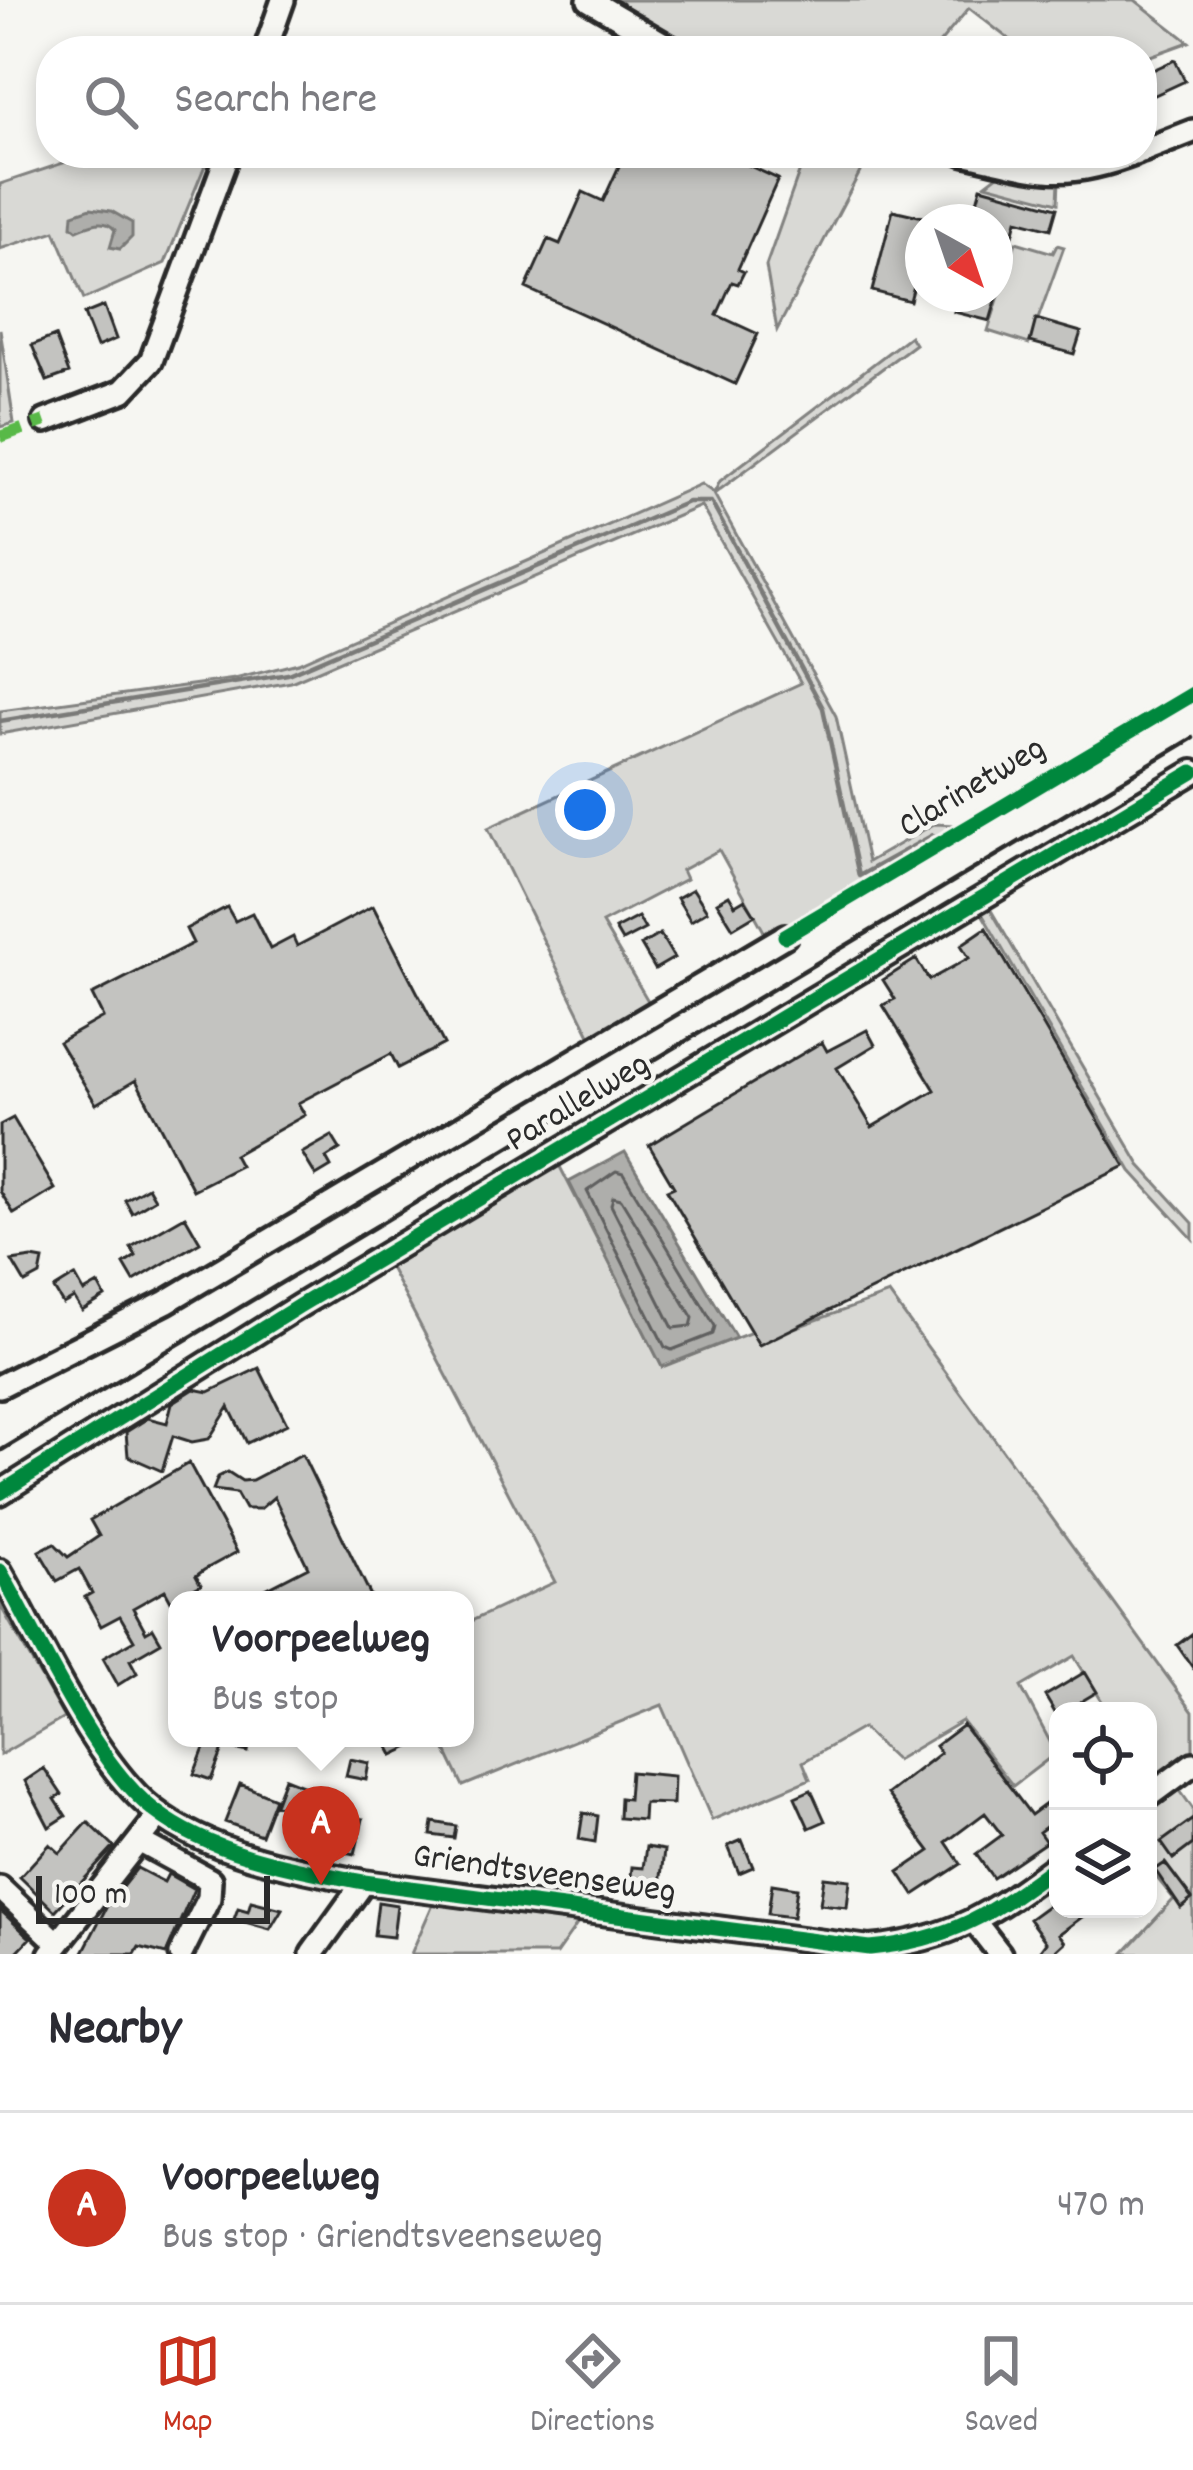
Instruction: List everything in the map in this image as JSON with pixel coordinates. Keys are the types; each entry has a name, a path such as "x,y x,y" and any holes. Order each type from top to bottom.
{"street":[{"path":"270,36 283,0"},
{"path":"590,0 651,36"},
{"path":"1157,145 1193,131"},
{"path":"46,421 123,391 151,361 222,168"},
{"path":"1031,168 1084,173 1097,168"},
{"name":"Parallelweg","path":"0,1493 299,1306 1193,772"},
{"path":"0,1386 93,1344 186,1291 784,936"},
{"name":"Griendtsveenseweg","path":"0,1571 106,1756 160,1815 241,1852 364,1882 767,1946 869,1948 944,1937 975,1922 1049,1870"},
{"path":"1157,1791 1193,1764"},
{"path":"0,1888 54,1948 160,1815"},
{"path":"139,1841 211,1880 209,1898 181,1954"},
{"path":"312,1954 364,1882"},
{"path":"975,1922 1000,1954"}],"shaded area":[{"path":"602,0 1135,0 1189,42 1157,54 1157,36 1005,36 969,8 946,36 662,36"},
{"path":"48,168 204,168 165,263 84,299 55,231 0,249 0,184"},
{"path":"801,168 862,168 777,330 766,266"},
{"path":"1003,171 1059,180 1058,203 986,184"},
{"path":"1016,242 1053,253 1057,245 1064,247 1029,344 988,331 994,312 1013,312"},
{"path":"0,329 14,423 0,427"},
{"path":"910,336 915,344 714,494 836,716 868,862 934,824 959,825 767,937 719,850 682,870 686,879 602,923 651,1006 593,1041 488,828 801,683 701,506 291,682 0,734 0,711 235,679 298,663 701,484 714,493 720,481"},
{"path":"985,900 1140,1165 1193,1223 1193,1239 1131,1171 977,905"},
{"path":"556,1159 662,1366 752,1332 758,1341 889,1294 1193,1712 1193,1753 1157,1779 1157,1702 1102,1702 1074,1656 1021,1687 1049,1740 1049,1758 1013,1786 962,1721 896,1760 862,1728 803,1762 810,1779 712,1820 662,1705 463,1786 444,1747 474,1747 474,1620 555,1582 387,1262"},
{"path":"0,1605 64,1718 0,1755"},
{"path":"1176,1785 1193,1809 1193,1954 1123,1954 1174,1899 1157,1878 1157,1799"},
{"path":"433,1904 578,1923 556,1954 411,1954"}],"water":[{"path":"91,208 111,211 132,223 132,237 120,249 110,247 115,230 107,224 77,230 72,226 73,214"},
{"path":"625,1152 736,1338 662,1367 569,1182"}],"building":[{"path":"1175,60 1185,81 1157,94 1157,68"},
{"path":"618,168 754,168 778,179 738,269 744,272 738,284 732,282 717,315 758,334 735,384 526,288 548,239 560,244 583,192 603,201"},
{"path":"981,187 1057,208 1051,229 1017,220 1013,235 1013,204 976,204"},
{"path":"893,210 905,213 905,300 872,291"},
{"path":"104,306 116,339 97,347 84,314"},
{"path":"954,312 993,312 990,321"},
{"path":"1036,319 1081,332 1074,354 1030,342"},
{"path":"55,336 69,373 47,381 32,345"},
{"path":"693,889 707,911 691,921 677,898"},
{"path":"729,895 735,905 745,899 755,915 733,928 717,902"},
{"path":"373,906 444,1044 398,1068 391,1054 298,1103 305,1115 234,1155 240,1166 193,1190 136,1080 96,1104 59,1042 103,1017 92,995 193,943 186,929 227,907 235,921 252,913 270,949 293,937 297,946"},
{"path":"638,917 645,929 622,941 615,929"},
{"path":"986,928 1125,1166 759,1345 667,1190 674,1187 649,1145 822,1042 827,1051 867,1030 875,1045 837,1068 872,1127 935,1090 883,1005 895,999 883,980 916,959 929,980 969,958 961,945"},
{"path":"660,934 674,958 655,969 641,945"},
{"path":"13,1118 55,1189 14,1214 0,1191 0,1125"},
{"path":"332,1136 340,1149 326,1158 331,1167 316,1176 302,1153"},
{"path":"148,1187 155,1199 132,1213 125,1200"},
{"path":"185,1216 200,1242 134,1281 124,1264 136,1256 131,1247"},
{"path":"43,1260 40,1275 25,1283 12,1261"},
{"path":"75,1276 84,1292 98,1284 105,1297 82,1311 74,1298 63,1304 54,1289"},
{"path":"259,1368 287,1424 247,1443 229,1407 209,1439 192,1442 173,1436 162,1471 128,1456 126,1432 148,1418 167,1423 172,1403 194,1389 209,1392"},
{"path":"302,1454 369,1591 261,1591 308,1567 274,1497 260,1509 245,1509 236,1493 213,1490 218,1477 228,1472 242,1481"},
{"path":"189,1463 237,1552 196,1576 201,1585 190,1591 168,1591 168,1596 165,1590 133,1608 146,1632 153,1628 161,1642 130,1660 137,1673 118,1685 103,1658 134,1640 120,1616 101,1626 85,1597 92,1593 79,1569 57,1581 39,1551 54,1543 68,1557 99,1536 90,1520"},
{"path":"1193,1633 1193,1668 1177,1645"},
{"path":"1085,1672 1097,1692 1080,1702 1049,1703 1045,1696"},
{"path":"963,1725 1031,1815 1049,1802 1049,1825 1039,1832 1046,1842 993,1878 976,1854 1002,1835 985,1813 946,1842 961,1864 914,1895 899,1872 930,1851 887,1794 940,1753 935,1746"},
{"path":"204,1747 224,1747 211,1780 194,1774"},
{"path":"350,1759 369,1763 366,1780 346,1776"},
{"path":"44,1768 62,1795 55,1799 66,1816 49,1827 25,1781"},
{"path":"630,1772 674,1776 673,1804 644,1803 643,1820 619,1818 620,1798 628,1799"},
{"path":"285,1778 303,1785 293,1811 275,1804"},
{"path":"240,1784 275,1798 261,1835 225,1822"},
{"path":"811,1790 825,1821 809,1828 795,1797"},
{"path":"312,1810 363,1819 355,1854 317,1847 320,1828 309,1826"},
{"path":"583,1813 598,1816 595,1842 579,1839"},
{"path":"1193,1819 1193,1844 1173,1859 1161,1842"},
{"path":"88,1822 114,1847 55,1911 20,1877 50,1844 60,1853"},
{"path":"433,1822 456,1826 454,1838 431,1835"},
{"path":"742,1840 753,1867 739,1873 728,1846"},
{"path":"646,1847 664,1850 659,1895 630,1885 632,1867 643,1868"},
{"path":"1165,1863 1192,1899 1181,1908 1157,1869"},
{"path":"137,1868 164,1882 168,1874 194,1889 166,1954 139,1947 135,1954 82,1954 107,1906"},
{"path":"824,1877 850,1880 847,1907 820,1904"},
{"path":"772,1884 797,1888 793,1917 768,1914"},
{"path":"251,1901 282,1909 270,1929 234,1919 238,1908 248,1911"},
{"path":"378,1902 397,1905 393,1937 374,1935"},
{"path":"1049,1905 1049,1918 1081,1918 1059,1934 1065,1942 1052,1954 1037,1954 1046,1942 1029,1919"},
{"path":"0,1910 30,1938 15,1954 0,1954"}],"waterway":[{"path":"0,721 288,674 688,502 711,502 823,708 859,876 933,835"}],"railway":[{"path":"0,1451 1193,738"}],"marked path":[{"path":"0,437 45,421"}],"cycle path":[{"name":"Clarinetweg","path":"785,936 1193,694"},
{"path":"0,1493 299,1306 1193,772"},
{"path":"0,1571 89,1733 132,1790 178,1826 255,1858 364,1882 870,1948 949,1931 1049,1870"}],"place":[{"name":"Voorpeelweg","path":"321,1885"}]}
